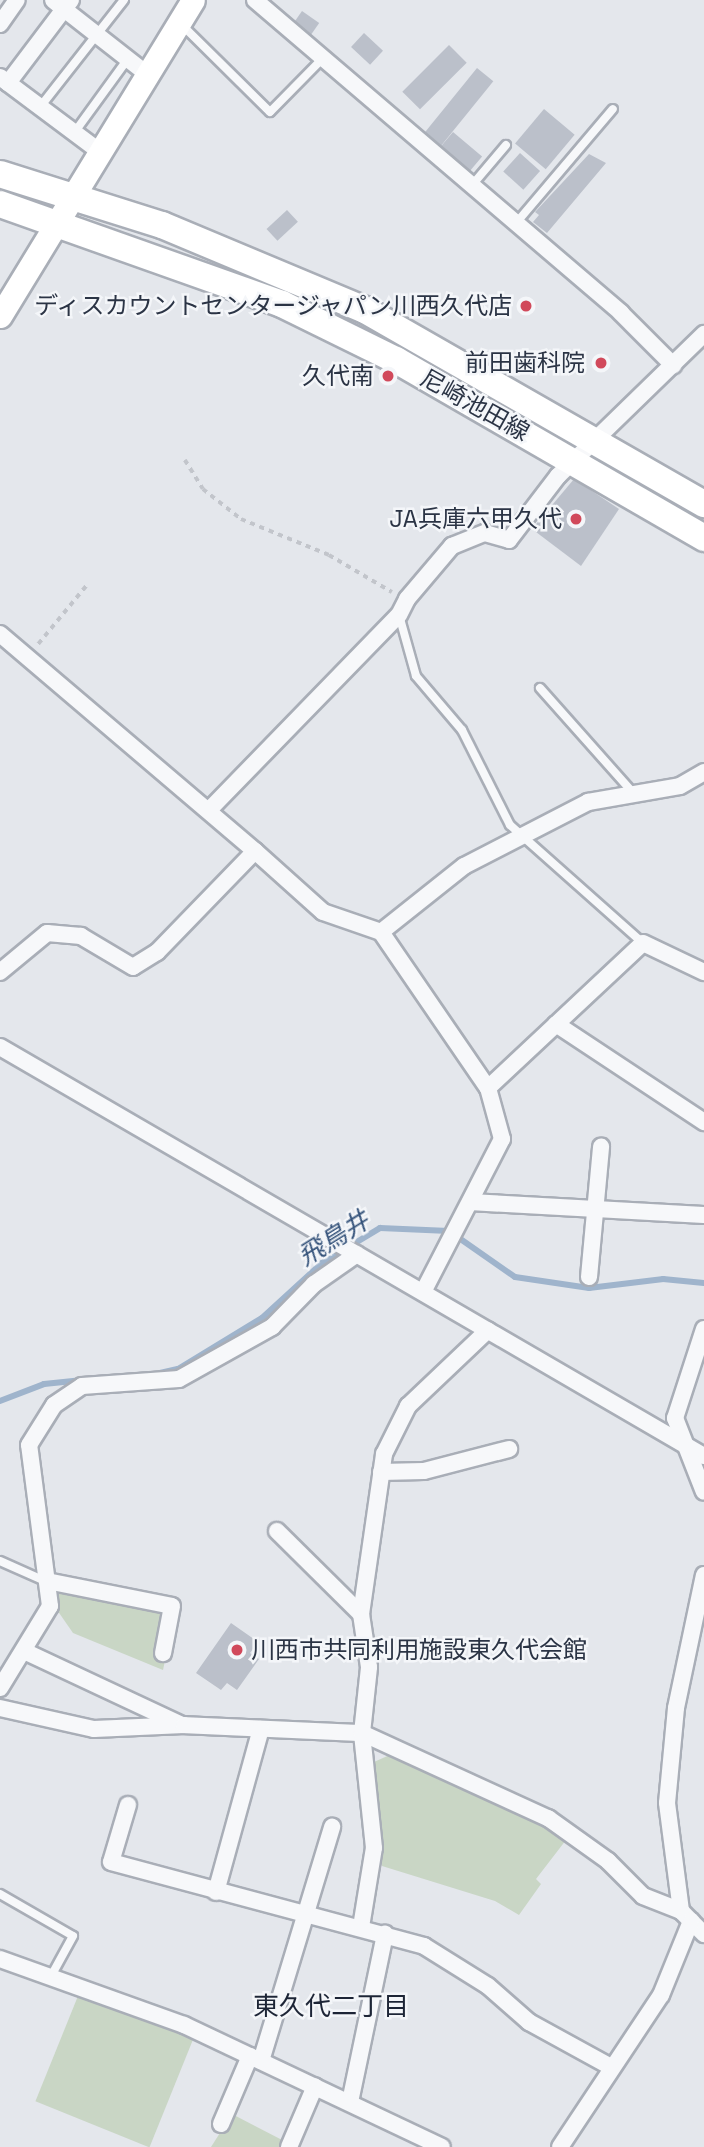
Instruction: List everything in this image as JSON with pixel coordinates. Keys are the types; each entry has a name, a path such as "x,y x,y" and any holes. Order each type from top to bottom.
{"main road":[{"name":"尼崎池田線","path":"0,174 162,225 365,310 704,504"},
{"name":"尼崎池田線","path":"0,204 282,304 396,360 575,461 704,538"}],"street":[{"path":"0,24 17,0"},
{"path":"0,316 71,195 193,0"},
{"path":"255,0 517,222 673,365"},
{"path":"99,151 4,80 62,3 97,36 147,74"},
{"path":"211,808 399,615 407,599 452,546 485,533 509,541 575,461 704,334"},
{"path":"0,634 211,808 323,912 381,932 488,1088 502,1139 424,1293"},
{"path":"381,932 464,866 588,802 680,786 704,772"},
{"path":"0,972 47,933 82,936 133,967 157,952 255,851"},
{"path":"488,1088 643,943 704,972"},
{"path":"556,1024 704,1122"},
{"path":"0,1047 704,1456"},
{"path":"589,1277 601,1147"},
{"path":"470,1202 704,1215"},
{"path":"0,1688 50,1606 29,1445 54,1405 82,1386 179,1379 272,1327 314,1284 357,1254"},
{"path":"704,1329 675,1418 704,1492"},
{"path":"361,1927 374,1848 362,1733 369,1667 361,1615 381,1472 408,1406 488,1330"},
{"path":"381,1472 424,1471 509,1449"},
{"path":"277,1531 361,1615"},
{"path":"560,2147 609,2066 661,1995 686,1916 667,1803 676,1707 704,1575"},
{"path":"47,1581 172,1606 163,1653"},
{"path":"24,1651 184,1726"},
{"path":"0,1708 94,1729 184,1726 362,1733 548,1818 608,1861 643,1896 686,1916 704,1934"},
{"path":"216,1892 261,1729"},
{"path":"128,1805 111,1862 424,1946 488,1986 530,2022 609,2066"},
{"path":"221,2124 256,2058 270,2046 332,1827"},
{"path":"350,2102 385,1934"},
{"path":"0,1959 184,2025 442,2147"},
{"path":"289,2147 315,2086"}],"lane":[{"path":"40,107 124,0"},
{"path":"179,22 270,112 322,59"},
{"path":"74,133 127,60"},
{"path":"517,222 613,109"},
{"path":"473,184 506,145"},
{"path":"399,615 416,676 462,730 510,825 643,943"},
{"path":"540,688 635,795"},
{"path":"0,1561 47,1581"},
{"path":"0,1894 73,1936 50,1978"}],"path":[{"path":"185,460 203,489 241,519 329,555 407,599"},
{"path":"27,656 86,586"}],"green space":[{"path":"59,1591 175,1615 163,1670 73,1633 55,1607"},
{"path":"394,1753 540,1821 566,1840 536,1879 541,1884 519,1915 495,1901 382,1866 374,1762"},
{"path":"80,1991 194,2037 150,2147 35,2101"},
{"path":"232,2114 286,2142 285,2147 211,2147"}],"building":[{"path":"302,11 319,23 307,40 290,28"},
{"path":"364,33 383,51 370,65 351,47"},
{"path":"449,45 467,63 420,109 402,92"},
{"path":"477,68 493,81 441,146 425,133"},
{"path":"544,109 575,135 546,169 515,143"},
{"path":"453,132 482,156 469,173 440,148"},
{"path":"520,153 540,171 523,190 503,172"},
{"path":"589,154 606,163 547,233 533,222 539,215 535,212"},
{"path":"287,210 298,222 277,241 267,229"},
{"name":"JA兵庫六甲久代","path":"574,479 619,509 581,566 532,529"},
{"path":"231,1623 258,1642 250,1653 259,1659 237,1690 227,1683 221,1690 196,1673"}],"waterway":[{"name":"飛鳥井","path":"160,1373 178,1369 262,1318 322,1263 380,1228 449,1231 515,1277 589,1288 663,1279 704,1283"},
{"name":"飛鳥井","path":"0,1401 44,1384 83,1380"}],"place":[{"name":"ディスカウントセンタージャパン川西久代店","path":"526,306"},
{"name":"前田歯科院","path":"601,363"},
{"name":"久代南","path":"388,376"},
{"name":"JA兵庫六甲久代","path":"576,519"},
{"name":"川西市共同利用施設東久代会館","path":"237,1650"}],"district":[{"name":"東久代二丁目","path":"331,2007"}]}
